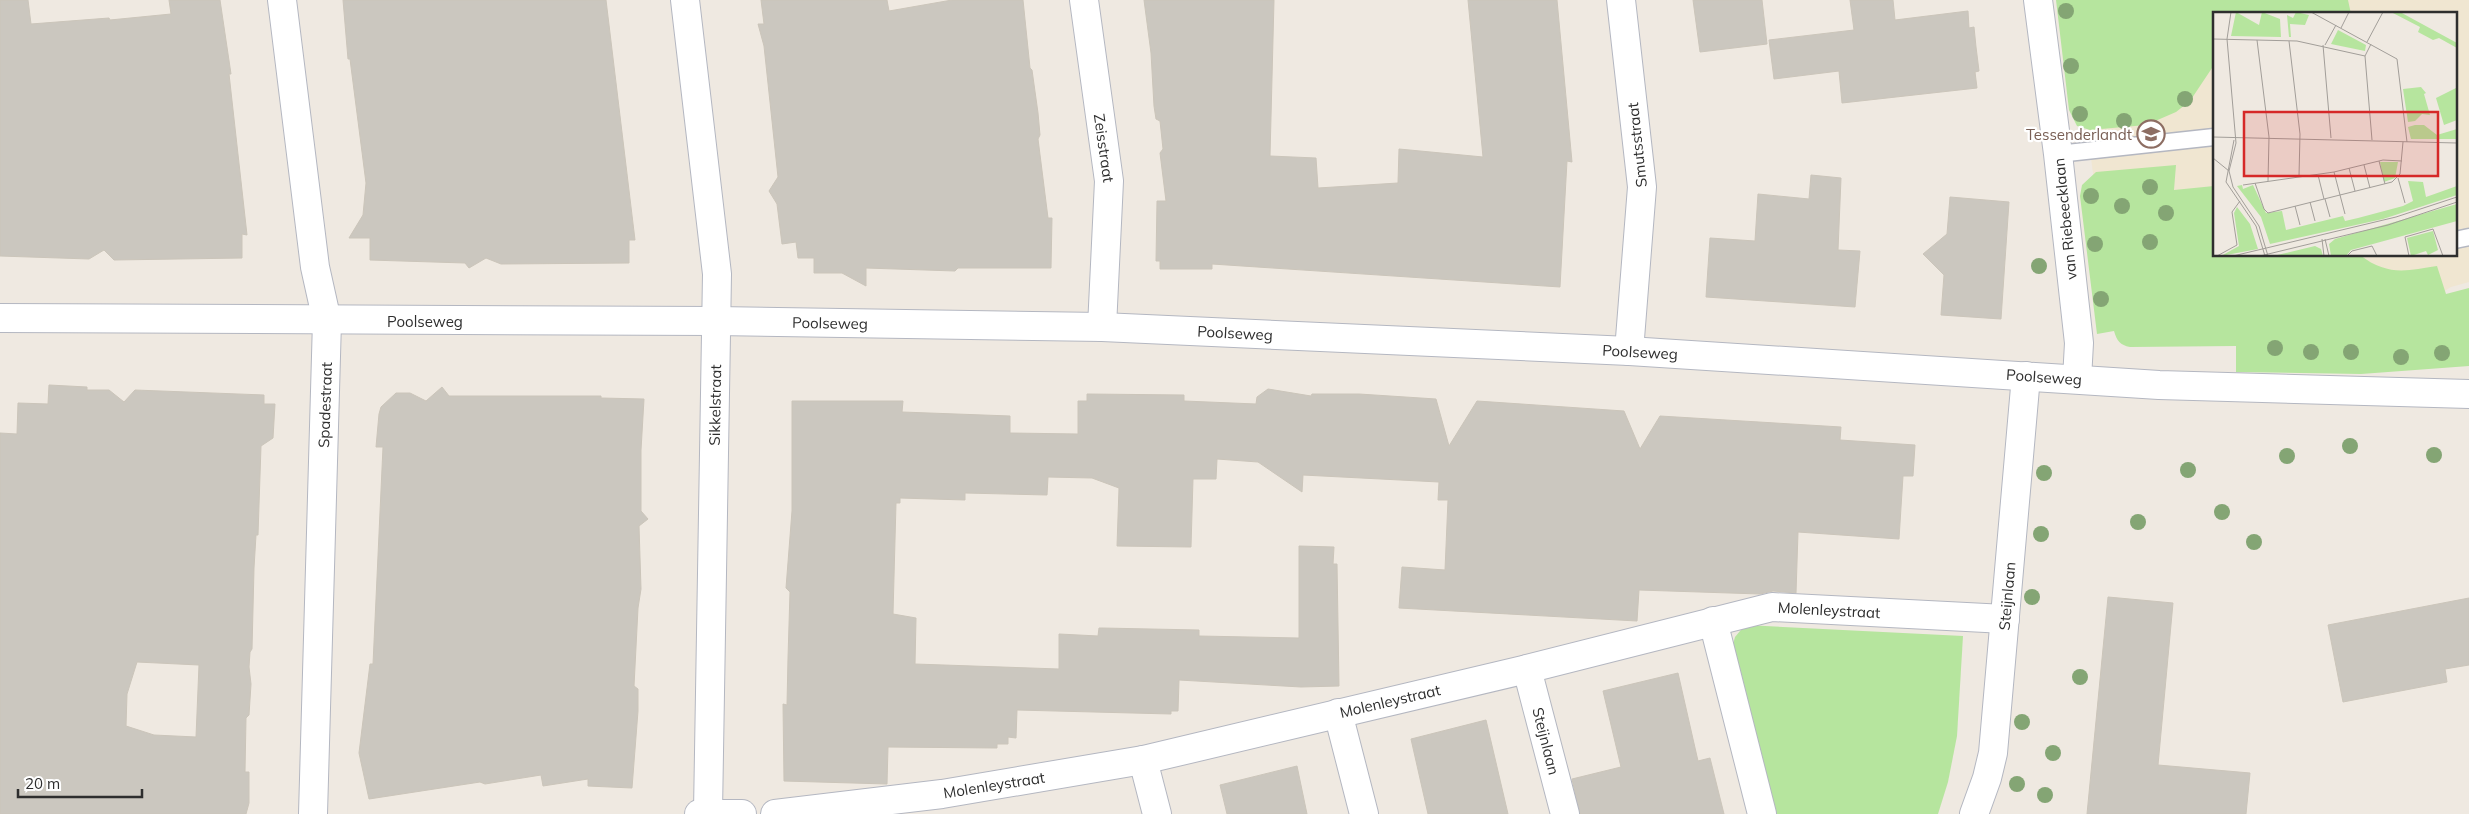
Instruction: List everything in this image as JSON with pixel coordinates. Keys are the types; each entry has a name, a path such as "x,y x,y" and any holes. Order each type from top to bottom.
{"street":[{"name":"Spadestraat","path":"282,0 315,267 327,321 313,814"},
{"name":"Sikkelstraat","path":"685,0 717,274 704,813"},
{"name":"Zeisstraat","path":"1084,0 1110,181 1102,327"},
{"name":"Smutsstraat","path":"1621,0 1642,187 1629,351"},
{"name":"van Riebeecklaan","path":"2038,0 2058,154 2079,343 2077,379"},
{"name":"Poolseweg","path":"0,318 327,321 716,321 1102,327 1629,351 2159,385 2469,394"},
{"name":"Steijnlaan","path":"1974,814 1985,787 1993,753 2026,376"},
{"name":"Molenleystraat","path":"775,814 945,804 1143,760 1527,669 1772,607 2005,618"},
{"path":"1713,621 1762,814"},
{"name":"Steijnlaan","path":"1527,669 1565,814"},
{"path":"1338,714 1364,814"},
{"path":"1143,760 1157,814"},
{"path":"704,813 742,814"}],"lane":[{"path":"2058,154 2213,137"},
{"path":"2456,240 2469,237"}],"shaded area":[{"name":"Tessenderlandt","path":"2070,0 2469,0 2469,282 2451,287 2402,317 2113,324"}],"green space":[{"path":"2056,0 2348,0 2351,12 2213,12 2213,66 2190,101 2176,112 2146,125 2090,130 2077,126 2069,110"},
{"path":"2176,165 2174,190 2213,186 2213,256 2361,256 2370,262 2388,269 2406,270 2437,266 2446,294 2469,288 2469,366 2361,374 2236,372 2236,346 2130,347 2119,342 2114,331 2097,334 2080,196 2082,185 2096,172"},
{"path":"1745,625 1963,636 1957,736 1948,782 1938,814 1769,814 1731,652 1735,637"}],"building":[{"path":"0,0 28,0 31,24 109,18 110,20 171,14 169,0 220,0 231,74 229,74 247,235 242,234 242,258 114,260 104,250 89,259 0,256"},
{"path":"343,0 606,0 635,240 629,240 629,263 501,264 486,258 469,268 465,263 370,260 370,238 349,238 363,215 366,183 350,59 348,59"},
{"path":"761,0 887,0 889,11 952,0 1023,0 1030,68 1032,70 1038,113 1040,135 1038,139 1048,218 1052,218 1051,268 958,268 955,271 866,268 866,286 842,273 814,273 814,258 798,258 796,242 782,244 777,204 769,191 778,177 764,46 758,24 764,24"},
{"path":"1144,0 1274,0 1270,156 1316,158 1318,188 1398,183 1399,149 1483,157 1468,0 1557,0 1572,162 1567,161 1560,287 1212,264 1212,269 1160,269 1160,261 1156,261 1157,201 1166,201 1160,153 1163,149 1160,121 1156,119 1154,106 1151,53"},
{"path":"1693,0 1762,0 1767,44 1700,52"},
{"path":"1850,0 1893,0 1895,20 1968,11 1969,28 1974,27 1979,71 1975,72 1977,88 1842,103 1839,71 1774,79 1769,40 1854,30"},
{"path":"1811,175 1841,178 1838,250 1860,251 1855,307 1706,297 1710,238 1755,241 1758,194 1809,199"},
{"path":"1950,197 2009,202 2001,319 1941,315 1944,275 1923,254 1947,234"},
{"path":"49,385 87,387 87,390 109,390 124,402 135,390 264,395 264,404 275,404 273,438 261,446 258,535 256,535 254,568 252,649 249,667 251,684 249,715 246,718 245,772 249,772 249,803 246,814 0,814 0,433 17,434 18,403 48,404","holes":["137,662 199,665 196,737 154,735 126,726 127,694"]},
{"path":"442,387 449,396 601,396 601,398 644,399 641,450 641,511 648,519 639,526 641,589 638,608 634,686 638,689 638,711 632,788 588,786 588,779 543,786 541,775 369,799 359,753 370,664 373,664 383,447 376,447 379,414 381,407 396,393 410,393 426,401"},
{"path":"1268,389 1311,396 1312,394 1359,394 1436,399 1449,446 1477,401 1624,411 1640,449 1660,416 1841,427 1840,440 1915,445 1913,476 1903,476 1899,539 1798,532 1796,593 1773,591 1760,594 1639,590 1637,621 1399,608 1402,567 1445,570 1448,500 1438,500 1439,482 1303,475 1302,492 1258,462 1217,459 1216,479 1193,479 1191,547 1117,546 1119,488 1092,478 1048,477 1047,495 965,493 965,500 900,498 900,503 896,503 893,614 916,618 915,664 1059,669 1059,634 1098,636 1099,628 1199,630 1199,636 1299,638 1299,546 1334,547 1333,564 1337,564 1339,686 1301,687 1179,680 1178,711 1171,711 1171,714 1017,710 1016,738 1008,737 1008,744 997,744 997,748 888,747 887,784 784,781 783,704 787,705 790,592 786,588 792,511 792,401 903,401 902,412 1010,416 1010,433 1078,434 1078,401 1087,401 1087,394 1184,395 1184,401 1256,404 1257,397"},
{"path":"2108,597 2173,603 2158,765 2250,773 2246,814 2087,814"},
{"path":"2469,598 2469,665 2445,669 2447,682 2343,702 2328,625"},
{"path":"1678,673 1698,761 1710,758 1724,814 1580,814 1572,779 1621,767 1603,691"},
{"path":"1486,720 1508,814 1428,814 1411,739"},
{"path":"1297,766 1307,814 1227,814 1220,785"}],"place":[{"name":"Tessenderlandt","path":"2151,134"}]}
